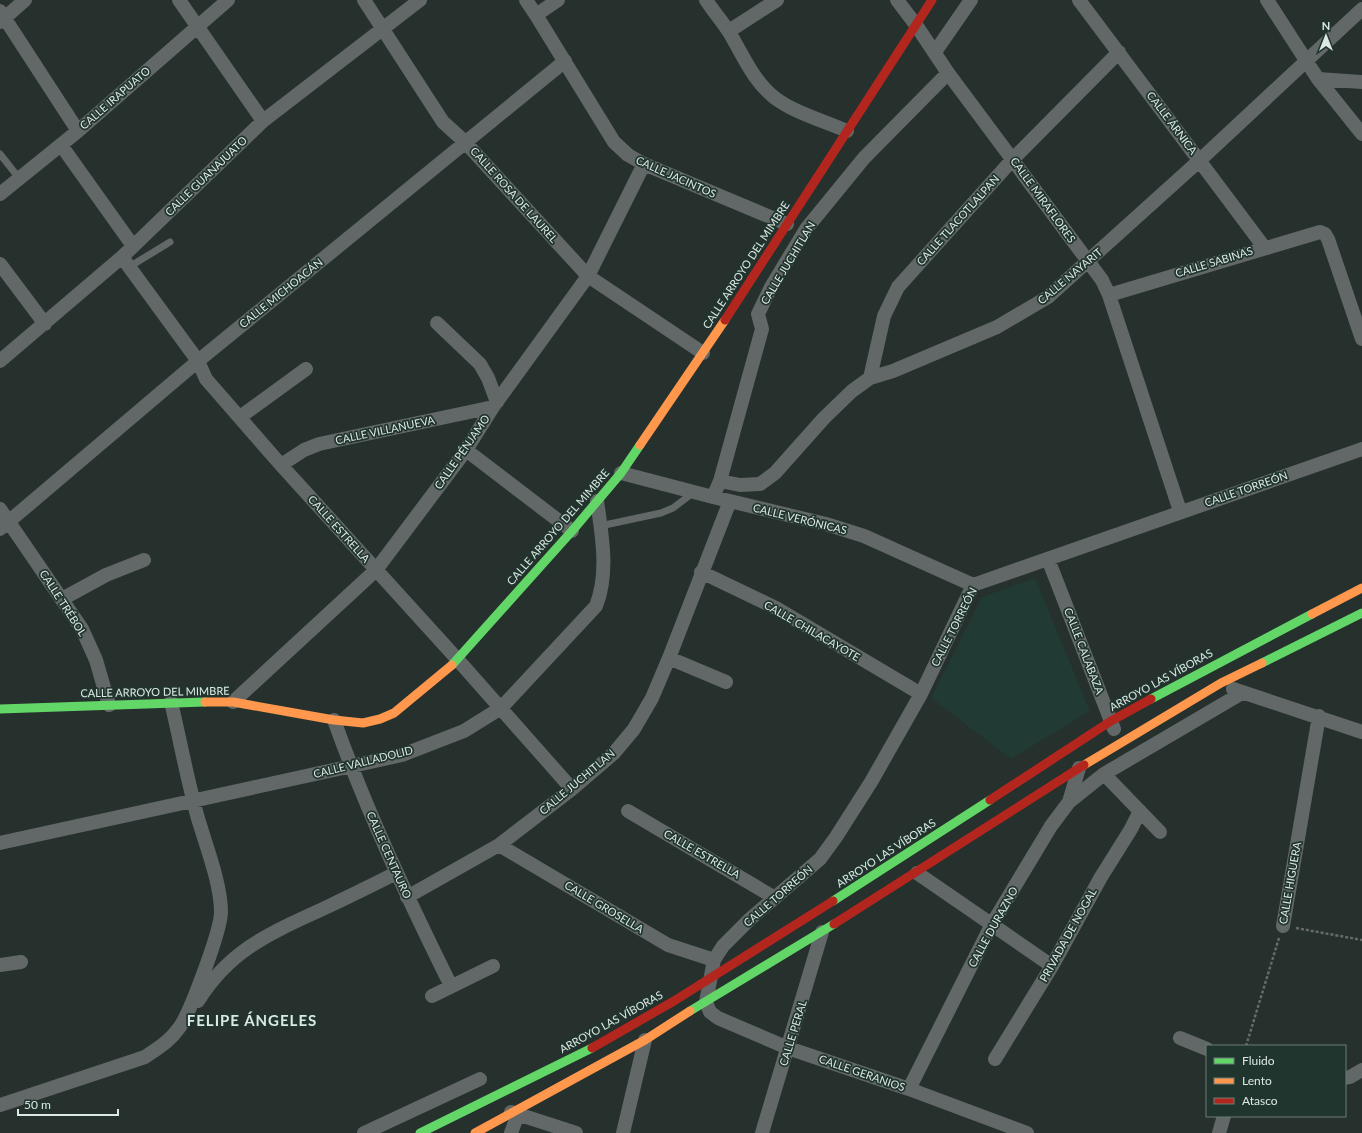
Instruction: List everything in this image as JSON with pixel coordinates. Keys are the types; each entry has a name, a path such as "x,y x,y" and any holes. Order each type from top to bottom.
{"main road":[{"name":"CALLE ARROYO DEL MIMBRE","path":"0,709 171,702 233,702 334,720 363,723 380,719 394,713 458,660 572,531 620,472 739,299 932,0"},
{"name":"ARROYO LAS VÍBORAS","path":"420,1133 582,1053 709,979 850,891 1111,721 1216,663 1362,588"},
{"path":"475,1133 515,1113 645,1040 766,964 822,932 917,873 1120,742 1221,684 1362,613"}],"street":[{"path":"25,0 2,17 78,130"},
{"path":"179,0 263,120"},
{"name":"CALLE IRAPUATO","path":"0,194 61,145 228,0"},
{"name":"CALLE ROSA DE LAUREL","path":"364,0 442,122 466,142 588,276 703,353"},
{"name":"CALLE GUANAJUATO","path":"0,361 45,324 126,262 133,246 263,120 420,0"},
{"name":"CALLE JACINTOS","path":"526,0 614,142 628,155 644,164 786,224"},
{"path":"536,15 558,0"},
{"path":"706,0 729,32 753,74 763,87 775,98 788,106 847,131"},
{"path":"729,32 777,0"},
{"name":"CALLE MIRAFLORES","path":"897,0 948,72 1014,159 1088,262 1098,272 1110,295 1180,511"},
{"path":"934,52 971,0"},
{"name":"CALLE ÁRNICA","path":"1079,0 1264,247"},
{"path":"1267,0 1305,61 1362,134"},
{"name":"CALLE NAYARIT","path":"720,481 740,485 760,484 775,473 824,418 852,392 870,378 893,372 997,327 1048,297 1200,160 1362,9"},
{"name":"CALLE TLACOTLALPAN","path":"870,378 884,316 898,287 1014,159 1119,52"},
{"name":"CALLE MICHOACÁN","path":"5,525 198,361 565,61"},
{"name":"CALLE JUCHITLAN","path":"714,497 720,481 762,329 758,314 806,229 864,158 948,72"},
{"path":"1318,79 1362,82"},
{"path":"61,145 133,246"},
{"name":"CALLE PÉNJAMO","path":"233,702 376,570 466,450 495,404 588,276 644,164"},
{"name":"CALLE SABINAS","path":"1110,295 1264,247 1320,232 1325,234 1328,239 1362,339"},
{"path":"773,247 789,258"},
{"name":"CALLE ESTRELLA","path":"126,262 198,361 206,379 281,465 458,660 572,789"},
{"path":"0,264 45,324"},
{"path":"739,299 758,314"},
{"path":"437,323 480,364 488,378 495,404"},
{"path":"240,417 306,370"},
{"name":"CALLE VILLANUEVA","path":"281,465 304,450 319,444 495,404"},
{"name":"CALLE TORREÓN","path":"706,1002 709,979 714,960 723,946 750,919 820,859 859,802 921,694 973,585 1180,511 1362,449"},
{"path":"466,450 572,531"},
{"name":"CALLE VERÓNICAS","path":"620,472 694,492 826,524 864,536 973,585"},
{"name":"CALLE VALLADOLID","path":"0,843 402,755 464,731 501,708 596,606 601,594 604,571 597,501"},
{"name":"CALLE JUCHITLAN","path":"407,897 499,845 572,789 614,753 634,729 652,698 669,658 701,572 730,501"},
{"name":"CALLE TRÉBOL","path":"0,510 5,525 62,599 82,629 96,660 109,705"},
{"name":"CALLE CALABAZA","path":"1048,559 1120,742"},
{"path":"62,599 106,575 144,560"},
{"name":"CALLE CHILACAYOTE","path":"701,572 776,608 921,694"},
{"path":"669,658 726,682"},
{"path":"1221,684 1242,693 1319,716 1362,732"},
{"path":"1068,802 1104,774 1242,693"},
{"path":"171,702 194,801 219,892 221,911 217,934 189,1009 180,1027"},
{"name":"CALLE HIGUERA","path":"1283,926 1319,716"},
{"name":"CALLE CENTAURO","path":"334,720 350,766 396,873 451,986"},
{"name":"CALLE DURAZNO","path":"909,1089 992,924 1051,826 1068,802 1079,768"},
{"path":"1104,774 1160,832"},
{"name":"CALLE ESTRELLA","path":"628,811 775,898"},
{"name":"PRIVADA DE NOGAL","path":"994,1059 1052,966 1101,877 1131,829 1140,811"},
{"name":"CALLE GROSELLA","path":"499,845 668,945 714,960"},
{"path":"0,1105 145,1057 165,1045 180,1027 214,978 239,953 259,939 396,873"},
{"path":"917,873 1052,966"},
{"name":"CALLE PERAL","path":"762,1133 822,932"},
{"path":"0,965 20,962"},
{"path":"432,996 493,966"},
{"name":"CALLE GERANIOS","path":"706,1002 710,1012 718,1018 788,1048 909,1089 1027,1133"},
{"path":"1180,1038 1206,1049"},
{"path":"623,1133 645,1040"},
{"path":"1346,1078 1360,1072"},
{"path":"364,1133 480,1079"},
{"path":"511,1133 515,1113 576,1133"},
{"path":"1219,1133 1224,1117"}],"lane":[{"path":"0,154 19,178"},
{"path":"126,262 170,242"},
{"path":"600,526 661,513 673,508 694,492"}],"path":[{"path":"1283,926 1362,940"},
{"name":"CALLE HIGUERA","path":"1246,1045 1283,926"}],"shaded area":[{"path":"1035,578 1090,711 1011,759 931,698 982,597"}],"traffic: fast":[{"path":"452,665 572,531 621,473 640,445"},
{"path":"1262,663 1362,613"},
{"path":"1151,699 1312,614"},
{"path":"0,709 205,702"},
{"path":"833,901 990,800"},
{"path":"690,1011 834,924"},
{"path":"420,1133 592,1048"}],"traffic: slow":[{"path":"640,445 725,320"},
{"path":"1312,614 1362,588"},
{"path":"1084,765 1221,683 1262,663"},
{"path":"205,702 233,702 334,720 363,723 380,719 394,713 452,665"},
{"path":"475,1133 645,1040 690,1011"}],"traffic: jam":[{"path":"725,320 932,0"},
{"path":"990,800 1111,721 1151,699"},
{"path":"834,924 1084,765"},
{"path":"592,1048 674,1001 833,901"}],"district":[{"name":"FELIPE ÁNGELES","path":"252,1021"}]}
